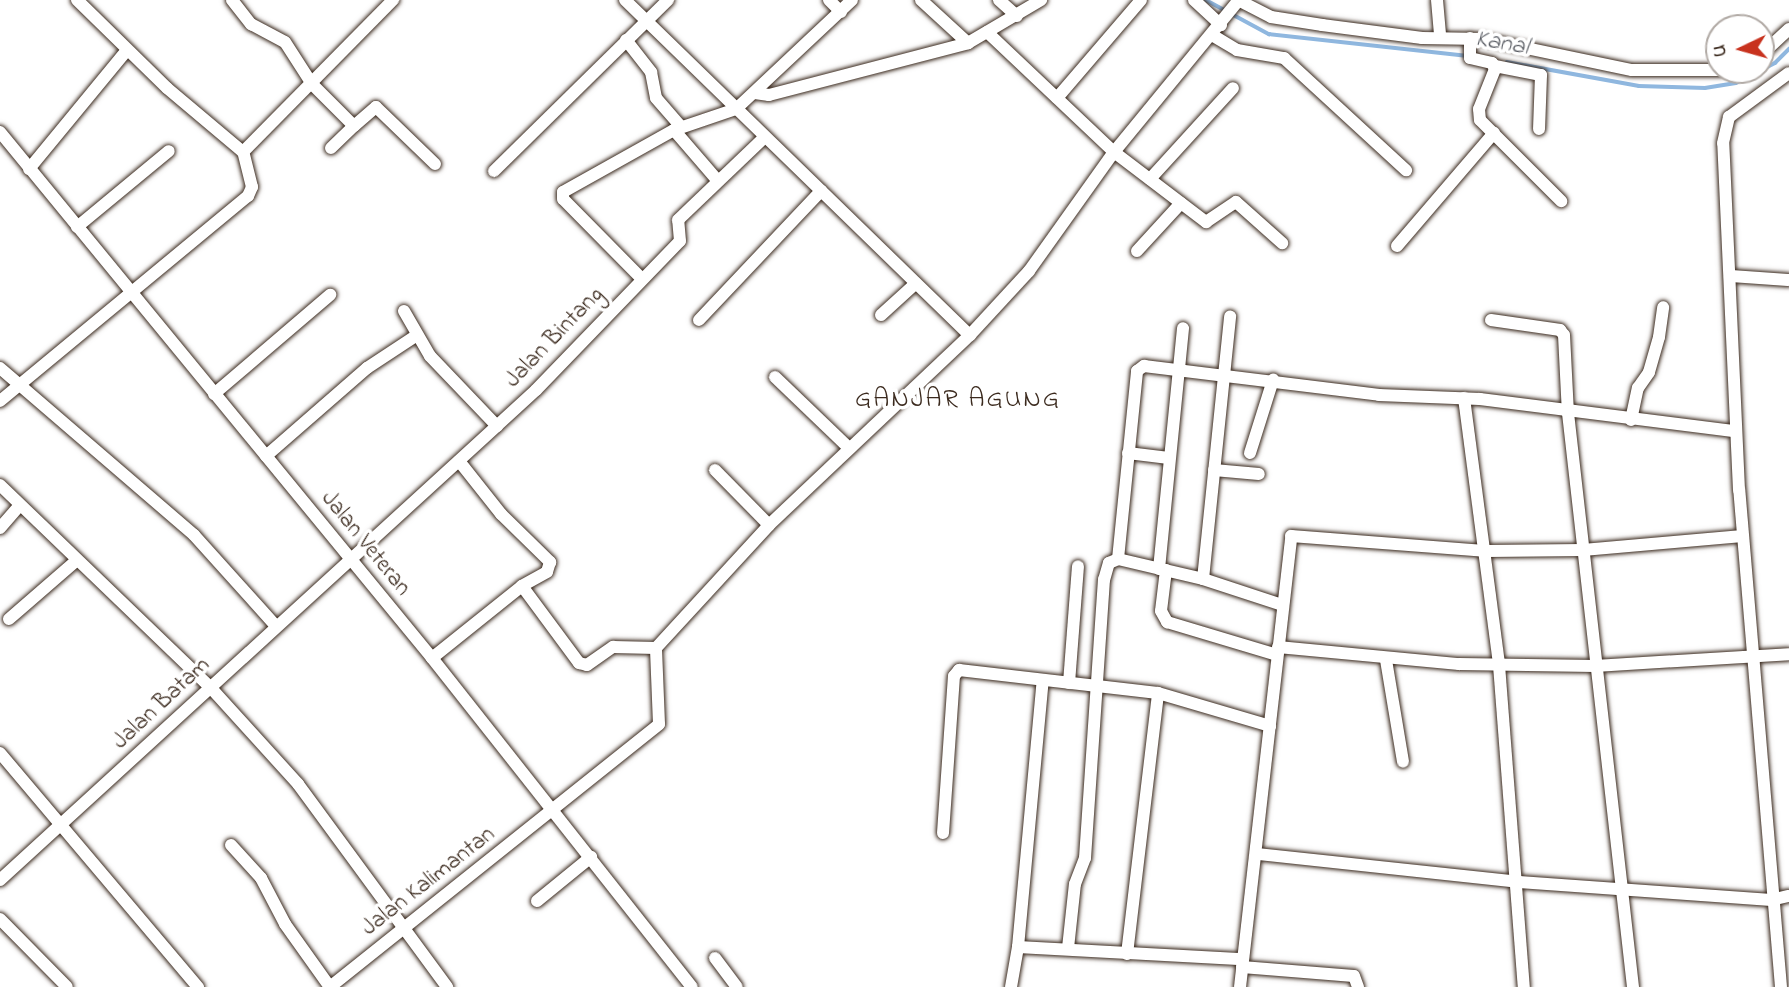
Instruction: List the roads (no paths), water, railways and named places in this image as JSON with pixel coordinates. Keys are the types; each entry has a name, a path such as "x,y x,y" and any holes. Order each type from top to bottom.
{"street":[{"path":"0,401 248,196 252,174 243,152 127,50 77,0"},
{"path":"232,0 251,24 285,42 312,84 354,126"},
{"path":"243,152 393,0"},
{"path":"625,0 970,335"},
{"path":"494,171 668,0"},
{"path":"829,0 841,12"},
{"path":"642,279 562,194 677,128 736,109 852,0"},
{"path":"921,0 968,43"},
{"path":"999,0 1017,16"},
{"path":"755,93 769,95 968,43 1041,0"},
{"path":"1057,98 1141,0"},
{"path":"1194,0 1220,26 1237,50 1284,58 1406,170"},
{"path":"1437,0 1440,38"},
{"path":"522,586 582,666 613,647 656,648 769,525 848,447 970,335 1038,261 1114,152 1238,2 1280,19 1440,38 1470,39 1622,68 1705,70"},
{"path":"1775,42 1789,29"},
{"path":"987,32 1114,152 1208,222 1236,202 1282,243"},
{"path":"1470,39 1470,57 1495,66 1541,75 1539,129"},
{"path":"626,40 651,72 656,98 718,181"},
{"path":"29,169 127,50"},
{"path":"1495,66 1479,113 1493,133 1561,201"},
{"path":"1781,987 1771,900 1735,431 1725,126 1736,110 1789,73"},
{"path":"1150,179 1233,88"},
{"path":"331,148 376,107 435,164"},
{"name":"Jalan Veteran","path":"0,132 432,658 692,987"},
{"path":"1398,246 1493,133"},
{"name":"Jalan Bintang","path":"351,558 497,426 682,239 678,220 765,137"},
{"path":"77,227 169,151"},
{"path":"699,320 821,191"},
{"path":"1137,251 1181,202"},
{"path":"1730,276 1789,280"},
{"path":"881,315 916,283"},
{"path":"214,394 330,296"},
{"path":"1631,420 1638,387 1649,372 1659,337 1663,307"},
{"path":"404,311 436,363 497,426"},
{"path":"1203,579 1230,316"},
{"path":"1491,320 1563,332 1568,413 1595,666 1633,987"},
{"path":"1183,327 1169,458 1161,611 1167,622 1278,651 1387,660 1595,666 1789,654"},
{"path":"265,456 367,368 417,335"},
{"path":"0,368 194,536 276,626"},
{"path":"1118,559 1138,369 1180,370 1273,380 1379,395 1464,398 1568,413 1735,431"},
{"path":"775,377 848,447"},
{"path":"1250,453 1273,380"},
{"path":"1464,398 1487,551 1499,665 1519,882 1524,987"},
{"path":"1128,453 1169,458"},
{"path":"432,658 522,586 547,572 550,562 501,514 459,461"},
{"path":"715,470 769,525"},
{"path":"1214,470 1258,474"},
{"path":"0,485 211,688 319,808 401,929 447,987"},
{"path":"0,528 20,505"},
{"path":"1240,987 1258,854 1282,605 1294,535 1487,551 1583,550 1742,536"},
{"name":"Jalan Batam","path":"0,880 351,558"},
{"path":"1068,948 1074,884 1085,858 1104,580 1109,563 1118,559 1163,569 1282,605"},
{"path":"9,619 76,560"},
{"path":"1069,683 1078,566"},
{"name":"Jalan Kalimantan","path":"330,987 555,811 659,724 656,648"},
{"path":"1387,660 1403,762"},
{"path":"943,833 955,673 962,669 1158,692 1270,726"},
{"path":"1011,987 1018,947 1042,680"},
{"path":"1127,954 1158,692"},
{"path":"0,753 198,987"},
{"path":"231,845 261,878 285,924 330,987"},
{"path":"1258,854 1519,882 1619,886 1771,900 1789,896"},
{"path":"537,901 591,857"},
{"path":"0,919 67,987"},
{"path":"1018,947 1068,948 1242,963 1354,976 1358,987"},
{"path":"715,957 737,987"}],"waterway":[{"name":"Kanal","path":"1206,0 1269,34 1468,56"},
{"name":"Kanal","path":"1507,62 1639,86 1705,88 1736,83 1775,63 1789,49"}],"district":[{"name":"GANJAR AGUNG","path":"958,401"}]}
